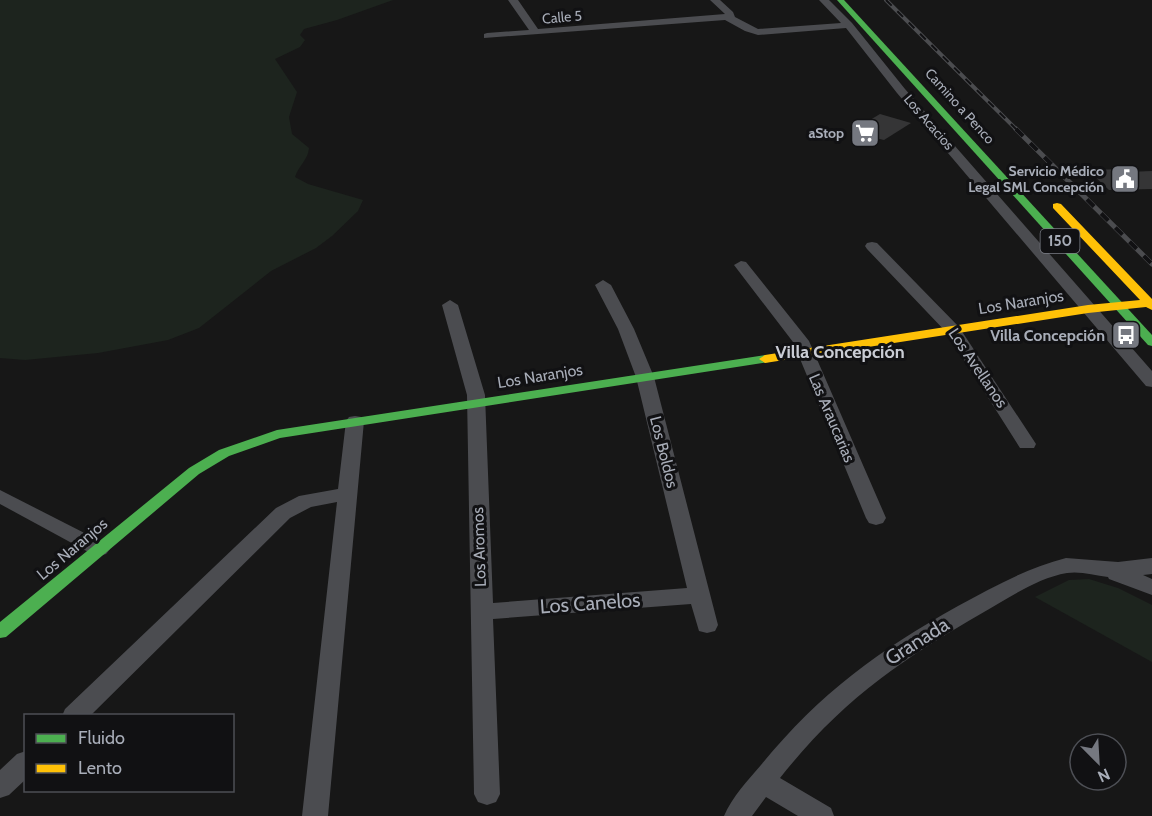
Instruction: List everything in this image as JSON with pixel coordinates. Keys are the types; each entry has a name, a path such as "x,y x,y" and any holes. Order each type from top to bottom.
{"main road":[{"name":"Camino a Penco","path":"840,0 1152,342"},
{"path":"910,102 916,93 917,84"},
{"path":"960,159 980,165 1002,177"},
{"name":"150","path":"1046,195 1150,304"},
{"name":"Los Naranjos","path":"0,632 180,481 224,453 277,435 355,421 1088,309 1150,304"}],"street":[{"path":"513,0 535,32"},
{"path":"715,0 746,30 758,32 849,25"},
{"name":"Los Acacios","path":"824,0 849,25 910,102 1152,382"},
{"name":"Calle 5","path":"488,36 730,17"},
{"name":"Los Avellanos","path":"872,246 953,330 1027,444"},
{"name":"Las Araucarias","path":"741,265 801,341 876,518"},
{"name":"Los Boldos","path":"603,285 626,329 645,376 707,625"},
{"name":"Los Aromos","path":"450,305 475,388 487,794"},
{"path":"315,816 355,421"},
{"path":"76,714 283,513 306,501 347,494"},
{"path":"0,496 99,549"},
{"name":"Granada","path":"737,816 762,781 825,709 866,674 895,654 997,595 1042,574 1067,566 1139,569 1152,566"},
{"path":"1105,569 1152,587"},
{"name":"Los Canelos","path":"482,612 699,595"},
{"path":"0,787 24,764"},
{"path":"762,781 821,816"}],"shaded area":[{"path":"0,0 393,0 304,29 300,35 305,40 300,47 275,59 297,92 289,117 292,134 309,148 295,177 308,184 363,200 358,211 316,248 271,271 199,328 168,340 98,353 25,360 0,358"},
{"path":"1089,579 1118,588 1152,605 1152,662 1035,597 1069,580"}],"building":[{"path":"880,114 911,123 884,140 850,132"},
{"name":"Servicio Médico Legal SML Concepción","path":"1124,169 1127,172 1152,171 1152,189 1109,190 1088,170"}],"railway":[{"path":"886,0 1018,131"},
{"path":"1016,129 1152,264"}],"traffic: fast":[{"path":"840,0 1152,342"},
{"path":"0,632 194,471 224,453 277,434 765,359"}],"traffic: slow":[{"path":"1057,206 1152,306"},
{"path":"765,359 1088,309 1148,303"}],"place":[{"name":"aStop","path":"865,133"},
{"name":"Servicio Médico Legal SML Concepción","path":"1125,179"},
{"name":"Villa Concepción","path":"1126,335"}],"district":[{"name":"Villa Concepción","path":"840,352"}]}
